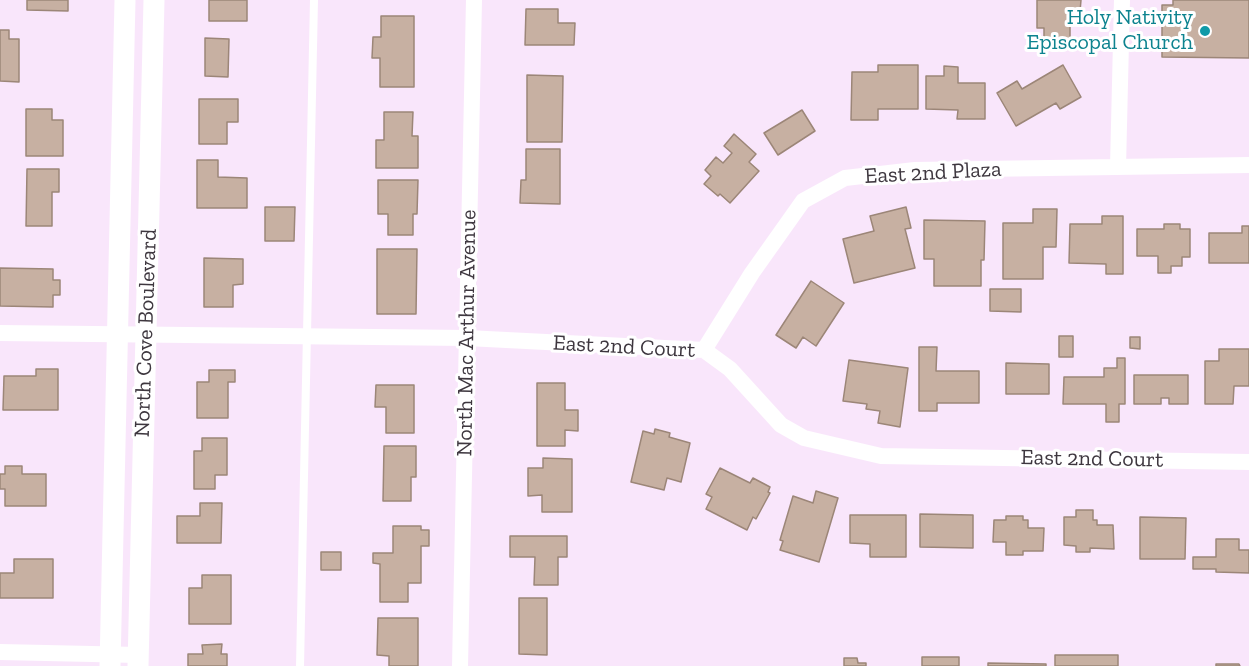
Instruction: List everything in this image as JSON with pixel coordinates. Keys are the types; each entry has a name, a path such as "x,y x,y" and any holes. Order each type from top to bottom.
{"street":[{"name":"North Cove Boulevard","path":"110,660 125,0"},
{"name":"North Cove Boulevard","path":"138,660 154,0"},
{"name":"North Mac Arthur Avenue","path":"460,666 474,0"},
{"path":"1118,167 1122,0"},
{"name":"East 2nd Plaza","path":"704,350 752,273 803,201 845,178 915,170 1249,165"},
{"name":"East 2nd Court","path":"0,333 467,338 704,350 730,369 781,425 804,438 881,456 1249,462"},
{"path":"0,652 138,660"}],"lane":[{"path":"300,666 314,0"}],"building":[{"path":"27,0 68,0 68,11 27,10"},
{"path":"209,0 247,0 247,21 209,21"},
{"path":"1037,0 1081,0 1080,12 1070,11 1070,49 1044,49 1044,28 1037,28"},
{"name":"Holy Nativity Episcopal Church","path":"1173,0 1249,0 1249,58 1162,57 1162,5 1173,5"},
{"path":"526,9 558,9 558,23 575,23 574,45 525,45"},
{"path":"381,16 414,16 414,87 380,87 380,58 372,58 373,37 381,37"},
{"path":"0,30 9,30 9,39 19,39 19,82 0,81"},
{"path":"205,38 229,39 228,77 205,76"},
{"path":"878,65 918,65 918,109 878,109 878,120 851,120 852,72 878,72"},
{"path":"1063,65 1081,97 1060,109 1056,103 1016,126 997,93 1017,81 1022,89"},
{"path":"944,66 958,67 958,83 985,83 985,119 957,119 958,110 926,109 926,76 944,76"},
{"path":"527,75 563,76 562,142 527,142"},
{"path":"199,99 238,99 238,122 227,122 227,144 199,144"},
{"path":"26,109 52,109 52,120 63,120 63,156 26,156"},
{"path":"802,110 815,131 778,155 764,133"},
{"path":"384,112 413,112 412,136 418,136 418,168 376,168 376,140 384,140"},
{"path":"734,134 756,154 749,162 759,171 730,203 704,184 711,176 705,170 716,157 723,163 732,153 724,146"},
{"path":"526,149 560,149 560,204 520,203 521,180 526,180"},
{"path":"197,160 218,160 218,177 247,178 247,208 197,208"},
{"path":"27,169 59,169 59,192 52,192 52,226 26,226"},
{"path":"378,180 418,180 417,214 413,214 413,235 388,235 388,214 378,214"},
{"path":"265,207 295,207 294,241 265,241"},
{"path":"906,207 911,228 905,229 915,268 854,283 843,239 874,231 870,216"},
{"path":"1033,209 1057,209 1056,247 1043,247 1043,279 1003,279 1003,223 1033,223"},
{"path":"1102,216 1123,216 1123,274 1106,274 1106,264 1069,263 1070,224 1102,224"},
{"path":"924,220 985,221 981,286 934,286 934,259 924,259"},
{"path":"1164,224 1180,224 1180,229 1190,229 1190,257 1182,257 1182,266 1171,266 1171,273 1158,273 1158,256 1137,256 1137,229 1164,229"},
{"path":"1242,226 1249,226 1249,263 1209,263 1209,233 1242,233"},
{"path":"377,249 417,249 416,314 377,314"},
{"path":"204,258 243,259 243,284 233,285 233,307 204,307"},
{"path":"0,268 53,269 53,280 60,280 60,295 53,295 53,307 0,306"},
{"path":"811,281 844,303 816,346 803,337 796,348 776,335"},
{"path":"990,289 1021,289 1021,312 990,311"},
{"path":"1059,336 1073,336 1073,357 1059,357"},
{"path":"1130,337 1140,337 1140,349 1130,348"},
{"path":"919,347 937,347 936,371 979,371 979,403 937,403 937,411 919,411"},
{"path":"1219,349 1249,349 1249,386 1234,386 1233,404 1205,404 1205,361 1219,361"},
{"path":"1117,358 1125,358 1125,404 1119,404 1119,422 1106,422 1106,404 1063,404 1064,377 1104,377 1104,368 1117,368"},
{"path":"849,360 908,368 900,427 878,423 880,411 866,409 867,404 843,401"},
{"path":"1006,363 1049,364 1049,394 1006,394"},
{"path":"36,369 58,369 58,410 3,410 4,376 36,376"},
{"path":"209,370 235,370 235,382 228,382 228,418 197,418 197,382 209,382"},
{"path":"1134,375 1188,375 1188,404 1169,404 1169,398 1161,398 1161,404 1134,404"},
{"path":"537,383 565,383 565,410 578,410 578,431 565,430 565,446 537,446"},
{"path":"376,385 414,385 414,433 386,433 386,407 375,407"},
{"path":"655,429 670,433 669,437 690,443 681,482 667,478 664,490 631,482 643,431 654,434"},
{"path":"202,438 227,438 227,475 215,475 215,489 194,489 194,451 202,451"},
{"path":"384,446 416,446 416,477 411,477 411,501 383,501"},
{"path":"543,458 572,459 572,512 542,512 542,495 528,496 528,468 543,468"},
{"path":"5,466 22,466 22,474 46,474 46,506 5,506 5,489 0,489 0,474 5,474"},
{"path":"720,468 750,483 753,478 770,487 768,492 770,493 756,519 753,517 747,530 706,509 712,497 706,494"},
{"path":"816,491 838,498 819,562 780,550 783,541 780,540 793,496 813,503"},
{"path":"200,503 222,503 221,543 177,543 177,516 200,516"},
{"path":"1076,510 1093,510 1093,520 1097,520 1097,525 1113,525 1114,549 1090,548 1090,552 1076,552 1076,546 1064,545 1064,517 1076,517"},
{"path":"920,514 973,515 973,548 920,547"},
{"path":"850,515 906,515 906,557 870,557 870,544 850,543"},
{"path":"1006,516 1023,516 1023,520 1028,520 1028,528 1044,528 1043,551 1023,551 1023,555 1006,555 1006,542 993,542 994,520 1006,520"},
{"path":"1140,517 1186,518 1185,559 1140,559"},
{"path":"393,526 421,526 421,530 429,530 429,546 421,546 421,583 408,583 408,602 380,602 380,564 373,563 373,553 393,553"},
{"path":"510,536 567,536 567,557 558,557 558,585 534,585 535,557 510,557"},
{"path":"1216,539 1239,539 1239,550 1249,550 1249,573 1193,569 1193,557 1216,557"},
{"path":"321,552 341,552 341,570 321,570"},
{"path":"14,559 53,559 53,598 0,598 0,573 14,573"},
{"path":"202,575 231,575 231,624 189,624 189,588 202,588"},
{"path":"519,598 547,598 547,655 519,654"},
{"path":"378,618 418,618 418,666 389,666 389,656 377,655"},
{"path":"222,644 221,654 227,654 227,666 188,666 188,654 203,654 202,645"},
{"path":"1055,655 1118,655 1118,666 1055,666"},
{"path":"922,657 959,657 959,666 922,666"},
{"path":"844,658 857,658 858,663 866,663 866,666 844,666"},
{"path":"988,663 1046,664 1046,666 988,666"},
{"path":"1216,664 1239,664 1240,666 1216,666"}],"place":[{"name":"Holy Nativity Episcopal Church","path":"1205,31"}]}
